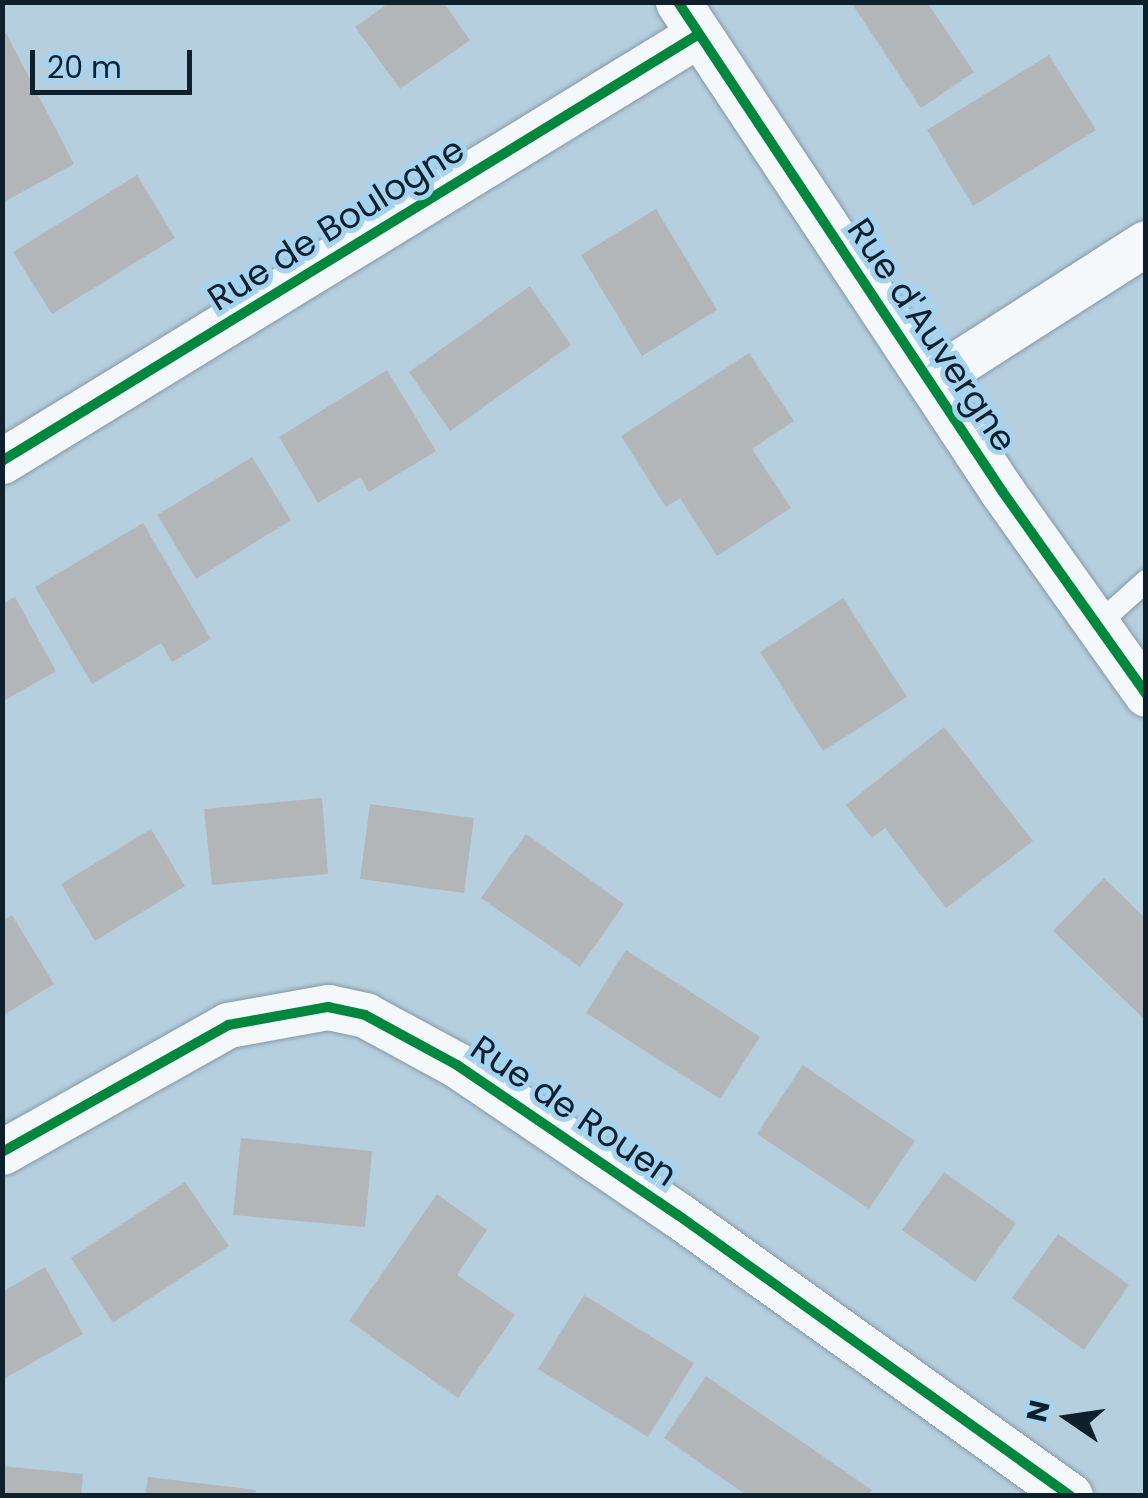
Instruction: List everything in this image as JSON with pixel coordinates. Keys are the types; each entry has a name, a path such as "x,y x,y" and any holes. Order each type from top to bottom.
{"street":[{"name":"Rue d'Auvergne","path":"689,18 930,381 1146,694"},
{"name":"Rue de Boulogne","path":"7,448 689,18"},
{"path":"930,381 1146,242"},
{"name":"Rue de Rouen","path":"2,1152 228,1024 328,1008 365,1015 457,1064 646,1193 1040,1487"}],"lane":[{"path":"1097,626 1146,581"}],"building":[{"path":"390,2 443,2 470,40 400,89 355,27"},
{"path":"851,2 927,2 974,72 921,108"},
{"path":"6,33 74,164 2,203 2,35"},
{"path":"1049,55 1096,130 973,206 927,130"},
{"path":"137,175 175,238 52,314 13,252"},
{"path":"656,209 717,310 642,356 581,255"},
{"path":"530,286 571,345 450,431 409,372"},
{"path":"749,353 794,421 752,449 791,508 717,556 680,498 666,507 621,436"},
{"path":"387,370 436,451 369,492 360,477 318,503 279,437"},
{"path":"252,457 291,520 196,579 157,515"},
{"path":"143,523 211,639 172,662 161,643 92,684 35,587"},
{"path":"15,597 56,671 2,702 2,604"},
{"path":"843,598 907,697 823,751 760,652"},
{"path":"944,727 1033,841 946,908 885,828 872,838 846,805"},
{"path":"322,798 328,874 212,885 204,809"},
{"path":"370,804 474,818 464,893 360,879"},
{"path":"151,829 185,886 95,941 61,884"},
{"path":"526,834 624,904 580,967 481,898"},
{"path":"1104,878 1146,919 1146,1021 1053,931"},
{"path":"12,915 54,984 2,1016 2,921"},
{"path":"626,950 760,1037 720,1099 586,1013"},
{"path":"803,1065 915,1141 869,1209 757,1134"},
{"path":"241,1138 372,1151 365,1227 233,1215"},
{"path":"944,1172 1016,1223 975,1282 902,1230"},
{"path":"185,1182 229,1246 113,1323 71,1258"},
{"path":"437,1194 487,1230 457,1275 515,1315 458,1398 349,1321"},
{"path":"1058,1234 1129,1285 1084,1350 1012,1298"},
{"path":"45,1267 83,1334 2,1380 2,1292"},
{"path":"584,1295 694,1363 648,1437 538,1369"},
{"path":"706,1376 872,1490 868,1496 748,1496 664,1438"},
{"path":"2,1466 83,1474 81,1496 2,1496"},
{"path":"148,1477 256,1490 255,1496 145,1496"}],"cycle path":[{"path":"678,2 1002,491 1146,694"},
{"path":"2,461 699,34"},
{"path":"2,1152 228,1025 328,1007 365,1015 457,1065 678,1215 1070,1496"}]}
